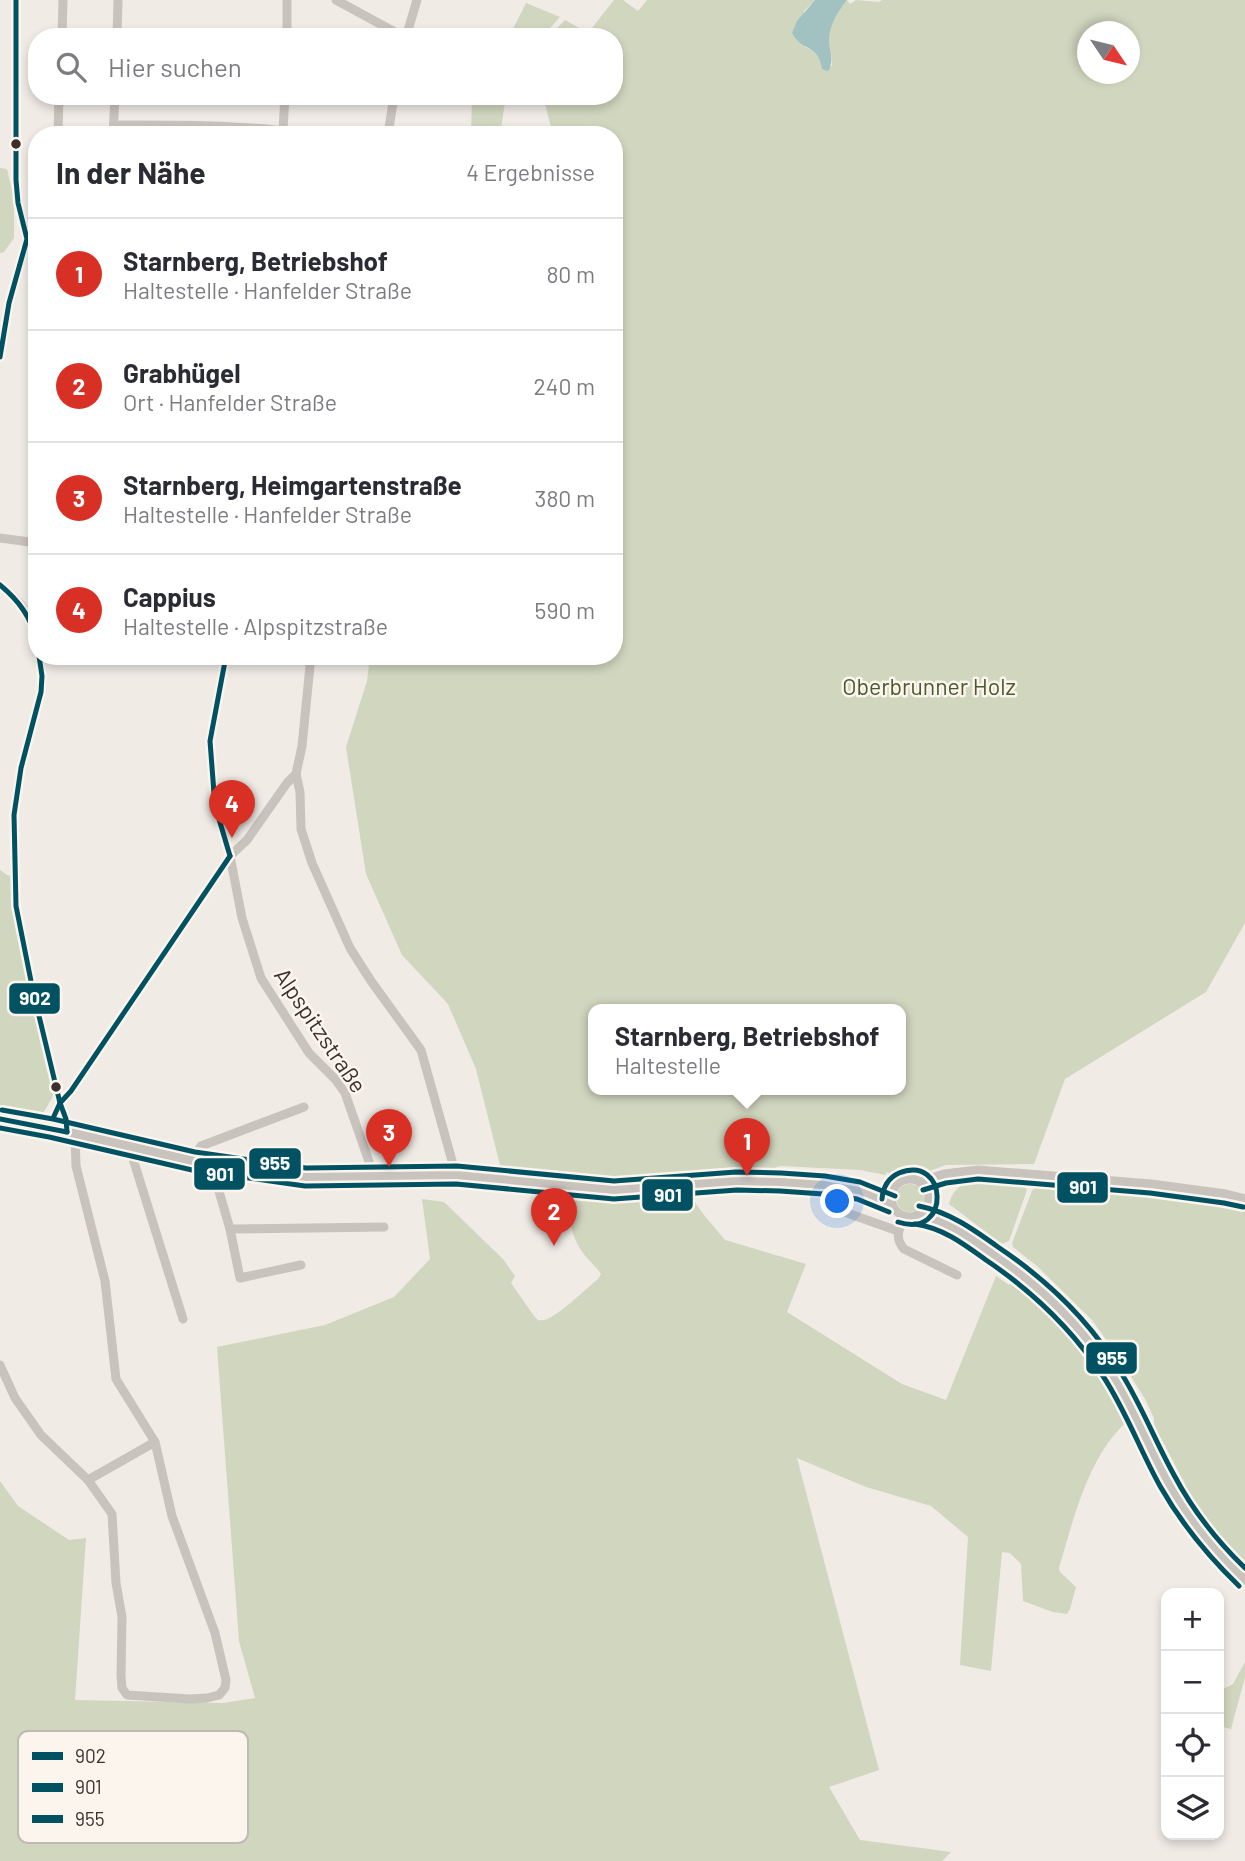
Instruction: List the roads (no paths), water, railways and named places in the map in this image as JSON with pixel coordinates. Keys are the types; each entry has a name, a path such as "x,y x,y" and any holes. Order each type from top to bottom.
{"street":[{"path":"0,357 9,303 27,239 18,203 16,180 16,0"},
{"path":"62,28 63,0"},
{"path":"117,28 118,0"},
{"path":"287,0 287,28"},
{"path":"337,0 388,28"},
{"path":"408,28 417,0"},
{"path":"58,126 59,105"},
{"path":"113,126 114,105"},
{"path":"283,126 284,105"},
{"path":"389,126 393,105"},
{"path":"183,126 217,126"},
{"path":"0,538 28,542"},
{"path":"0,585 19,600 28,614"},
{"path":"0,1365 15,1398 41,1435 88,1480 112,1514 121,1617 122,1688 127,1695 137,1696 190,1699 219,1695 225,1688 226,1680 215,1633 179,1537 155,1442 116,1379 105,1281 76,1166 71,1133 33,991 16,906 14,815 21,768 41,692 40,665"},
{"name":"Alpspitzstraße","path":"224,665 210,741 214,793 242,918 261,978 309,1053 345,1093 374,1176"},
{"path":"310,665 302,746 296,774 300,792 301,829 312,863 350,948 421,1050 456,1175"},
{"path":"51,1128 61,1103 230,856 247,840 296,774"},
{"path":"193,1161 201,1146 304,1107"},
{"path":"0,1119 193,1161 306,1177 456,1175 614,1190 737,1181 780,1182 859,1191 892,1204"},
{"path":"129,1146 183,1319"},
{"path":"211,1164 230,1228 240,1278 301,1265"},
{"path":"859,1191 894,1188 906,1179 920,1182 944,1174 978,1170 1151,1184 1245,1199"},
{"path":"917,1215 925,1209 933,1189 956,1173"},
{"path":"920,1182 950,1225"},
{"path":"894,1188 892,1204 895,1209 905,1216 917,1215 936,1219 972,1239 1005,1261 1047,1296 1081,1332 1112,1374 1174,1492 1216,1549 1245,1580"},
{"path":"833,1208 898,1231"},
{"path":"905,1216 898,1231 899,1242 904,1249 957,1275"},
{"path":"230,1228 384,1227"},
{"path":"88,1480 155,1442"}],"water":[{"path":"815,0 847,0 830,30 831,63 827,71 822,69 814,51 796,39 792,33 797,21"}],"place":[{"name":"Cappius","path":"232,838"},
{"name":"Starnberg, Heimgartenstraße","path":"389,1167"},
{"name":"Starnberg, Betriebshof","path":"747,1176"},
{"name":"Grabhügel","path":"554,1246"}],"park label":[{"name":"Oberbrunner Holz","path":"929,686"}]}
